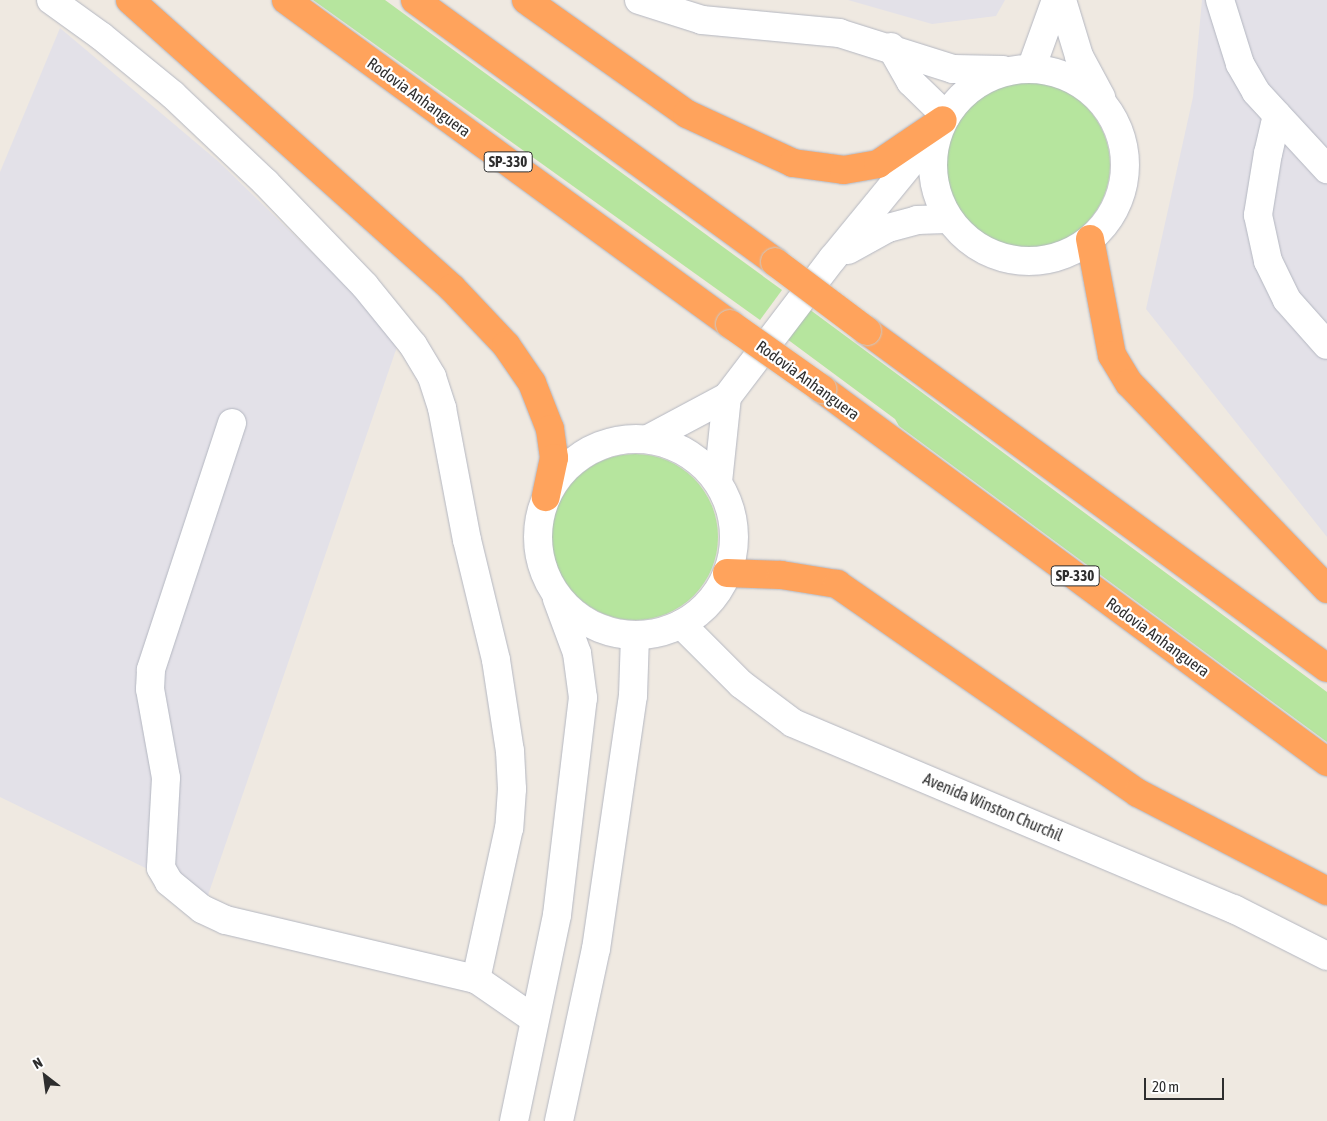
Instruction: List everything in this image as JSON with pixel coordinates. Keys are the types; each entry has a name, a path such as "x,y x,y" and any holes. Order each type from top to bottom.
{"highway":[{"path":"130,0 452,288 506,345 532,383 550,430 554,458 546,497"},
{"name":"Rodovia Anhanguera","path":"286,0 822,389 1327,762"},
{"path":"416,0 1327,668"},
{"path":"526,0 687,114 793,163 844,170 878,164 943,121"},
{"path":"1090,239 1112,355 1129,383 1327,589"},
{"path":"727,573 781,575 836,584 1138,793 1327,891"}],"street":[{"path":"51,0 101,36 173,95 265,182 365,286 412,345 432,377 442,408 465,530 496,660 510,751 512,789 509,828 476,979"},
{"path":"639,0 702,20 840,33 892,47 953,69 1022,70 1064,75 1092,92 1113,118"},
{"path":"1022,70 1056,0"},
{"path":"943,121 932,158 935,190 947,219 970,242 998,257 1022,261 1062,256 1090,239 1108,220 1122,187 1125,169 1122,143 1113,118 1079,56 1062,0"},
{"path":"1220,0 1240,64 1256,92 1327,169"},
{"path":"892,47 911,82 943,121"},
{"path":"648,439 727,397 833,258 964,94 987,78 1022,70"},
{"path":"1277,115 1268,153 1258,215 1268,261 1287,300 1327,345"},
{"path":"833,258 888,228 916,220 947,219"},
{"path":"718,482 727,397"},
{"path":"232,423 151,670 150,689 166,778 161,868 169,882 202,909 226,920 476,979 534,1019"},
{"path":"514,1121 557,915 582,698 577,653 555,593 544,571 538,546 539,521 546,497 564,471 588,452 617,441 648,439 675,447 699,461 718,482 732,518 734,542 727,573 716,593 700,611 681,624 635,635 597,626 576,616 555,593"},
{"name":"Avenida Winston Churchil","path":"681,624 741,684 793,722 1234,909 1327,956"},
{"path":"559,1121 596,949 633,696 635,635"}],"shaded area":[{"path":"848,0 1005,0 996,16 932,24"},
{"path":"1202,0 1327,0 1327,537 1146,309 1193,97"},
{"path":"60,28 219,162 400,338 207,898 0,797 0,172"}],"green space":[{"path":"313,0 385,0 782,290 760,320"},
{"path":"1035,82 1059,88 1086,106 1104,133 1109,149 1109,181 1104,197 1086,224 1073,234 1051,245 1019,248 995,242 974,229 963,218 947,189 944,157 950,133 963,112 974,101 1003,85"},
{"path":"809,309 1327,692 1327,742 899,426 895,419 787,339"},
{"path":"635,454 659,458 674,464 699,485 708,498 714,513 718,537 714,561 708,576 687,601 674,610 659,616 635,620 611,616 596,610 571,589 562,576 556,561 552,537 556,513 562,498 583,473 596,464 611,458"}]}
